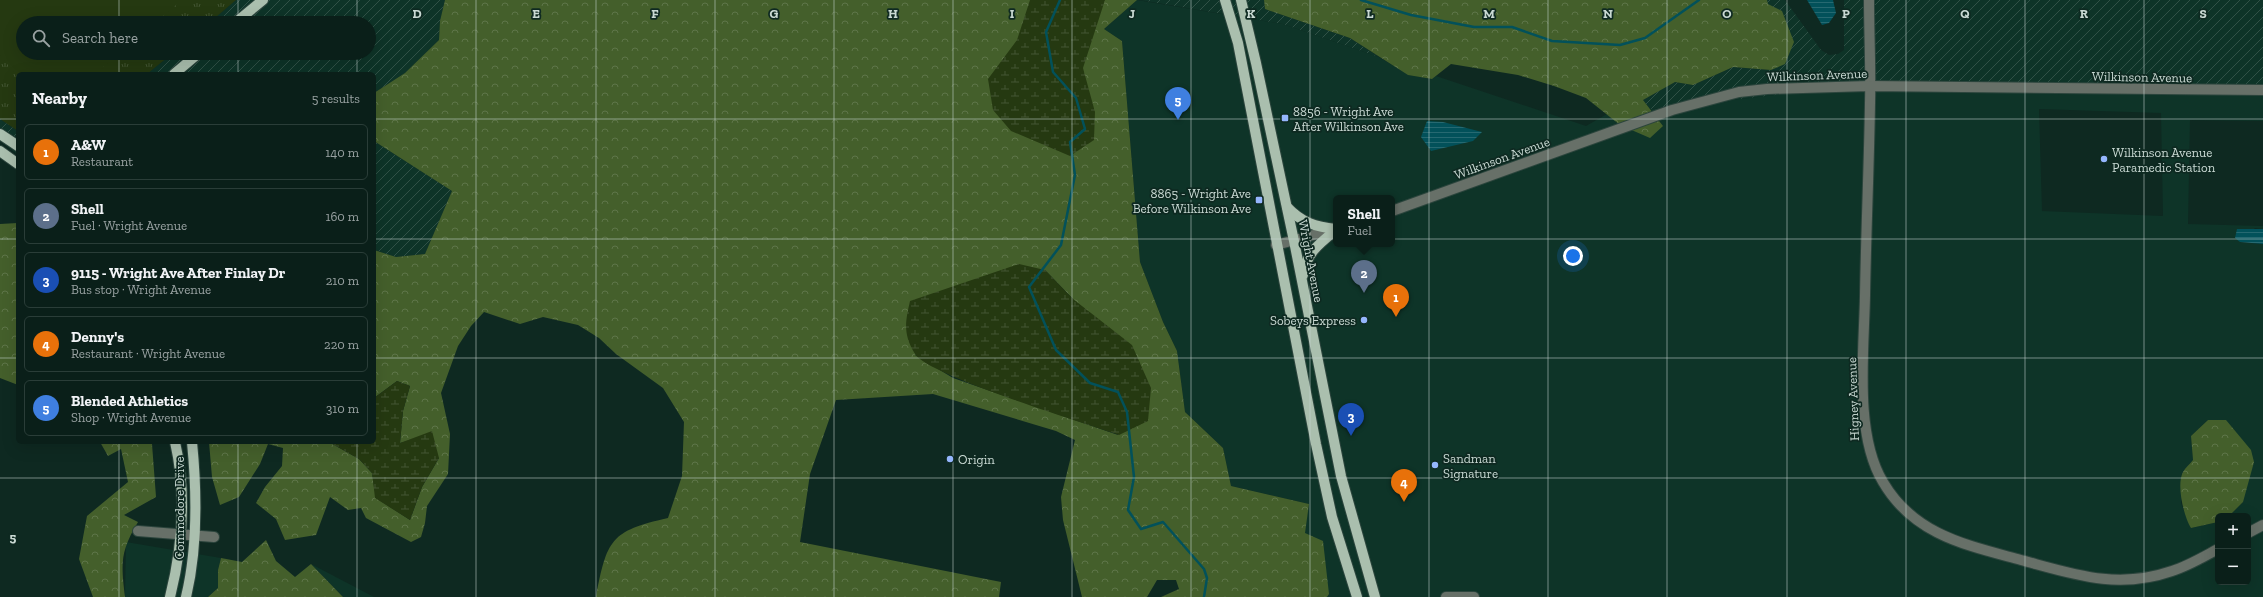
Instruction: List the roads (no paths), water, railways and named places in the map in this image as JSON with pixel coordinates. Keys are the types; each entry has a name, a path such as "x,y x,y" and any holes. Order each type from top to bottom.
{"main road":[{"path":"244,16 263,0"},
{"path":"1226,0 1238,43 1276,245 1332,517 1357,597"},
{"name":"Wright Avenue","path":"1241,0 1287,206 1341,476 1375,597"},
{"path":"176,72 191,60"},
{"path":"0,134 16,145"},
{"path":"0,150 16,162"},
{"path":"1287,206 1307,223 1324,228 1333,229"},
{"path":"1302,278 1306,261 1311,251 1333,232"},
{"name":"Commodore Drive","path":"170,597 181,533 184,492 175,444"},
{"name":"Commodore Drive","path":"186,597 194,558 195,491 192,444"}],"street":[{"name":"Higney Avenue","path":"1869,0 1870,86 1864,366 1866,435 1876,469 1895,499 1924,527 1941,536 1978,548 2087,577 2116,581 2141,579 2171,572 2215,550"},
{"name":"Wilkinson Avenue","path":"1395,210 1706,100 1767,88 1870,86 2263,90"},
{"path":"1276,245 1333,230"},
{"path":"2251,531 2263,525"},
{"path":"138,530 214,537"},
{"path":"1446,597 1474,597"}],"water":[{"path":"1807,0 1833,0 1836,13 1829,23 1822,25"},
{"path":"1427,121 1443,122 1482,132 1473,141 1431,151 1421,137"},
{"path":"2237,229 2263,229 2263,244 2240,242 2235,238"}],"waterway":[{"path":"1060,0 1046,32 1053,72 1076,98 1085,129 1070,142 1075,175 1061,245 1029,287 1056,350 1090,383 1118,392 1127,412 1134,477 1128,510 1141,529 1163,522 1204,569 1207,578 1204,597"},
{"path":"1361,0 1411,15 1474,27 1512,27 1552,41 1620,45 1645,38 1699,0"}],"place":[{"name":"8856 - Wright Ave After Wilkinson Ave","path":"1285,118"},
{"name":"Blended Athletics","path":"1178,120"},
{"name":"Wilkinson Avenue Paramedic Station","path":"2104,159"},
{"name":"8865 - Wright Ave Before Wilkinson Ave","path":"1259,200"},
{"name":"Shell","path":"1364,293"},
{"name":"A&W","path":"1396,317"},
{"name":"Sobeys Express","path":"1364,320"},
{"name":"9115 - Wright Ave After Finlay Dr","path":"1351,436"},
{"name":"Origin","path":"950,459"},
{"name":"Sandman Signature","path":"1435,465"},
{"name":"Denny's","path":"1404,502"}]}
